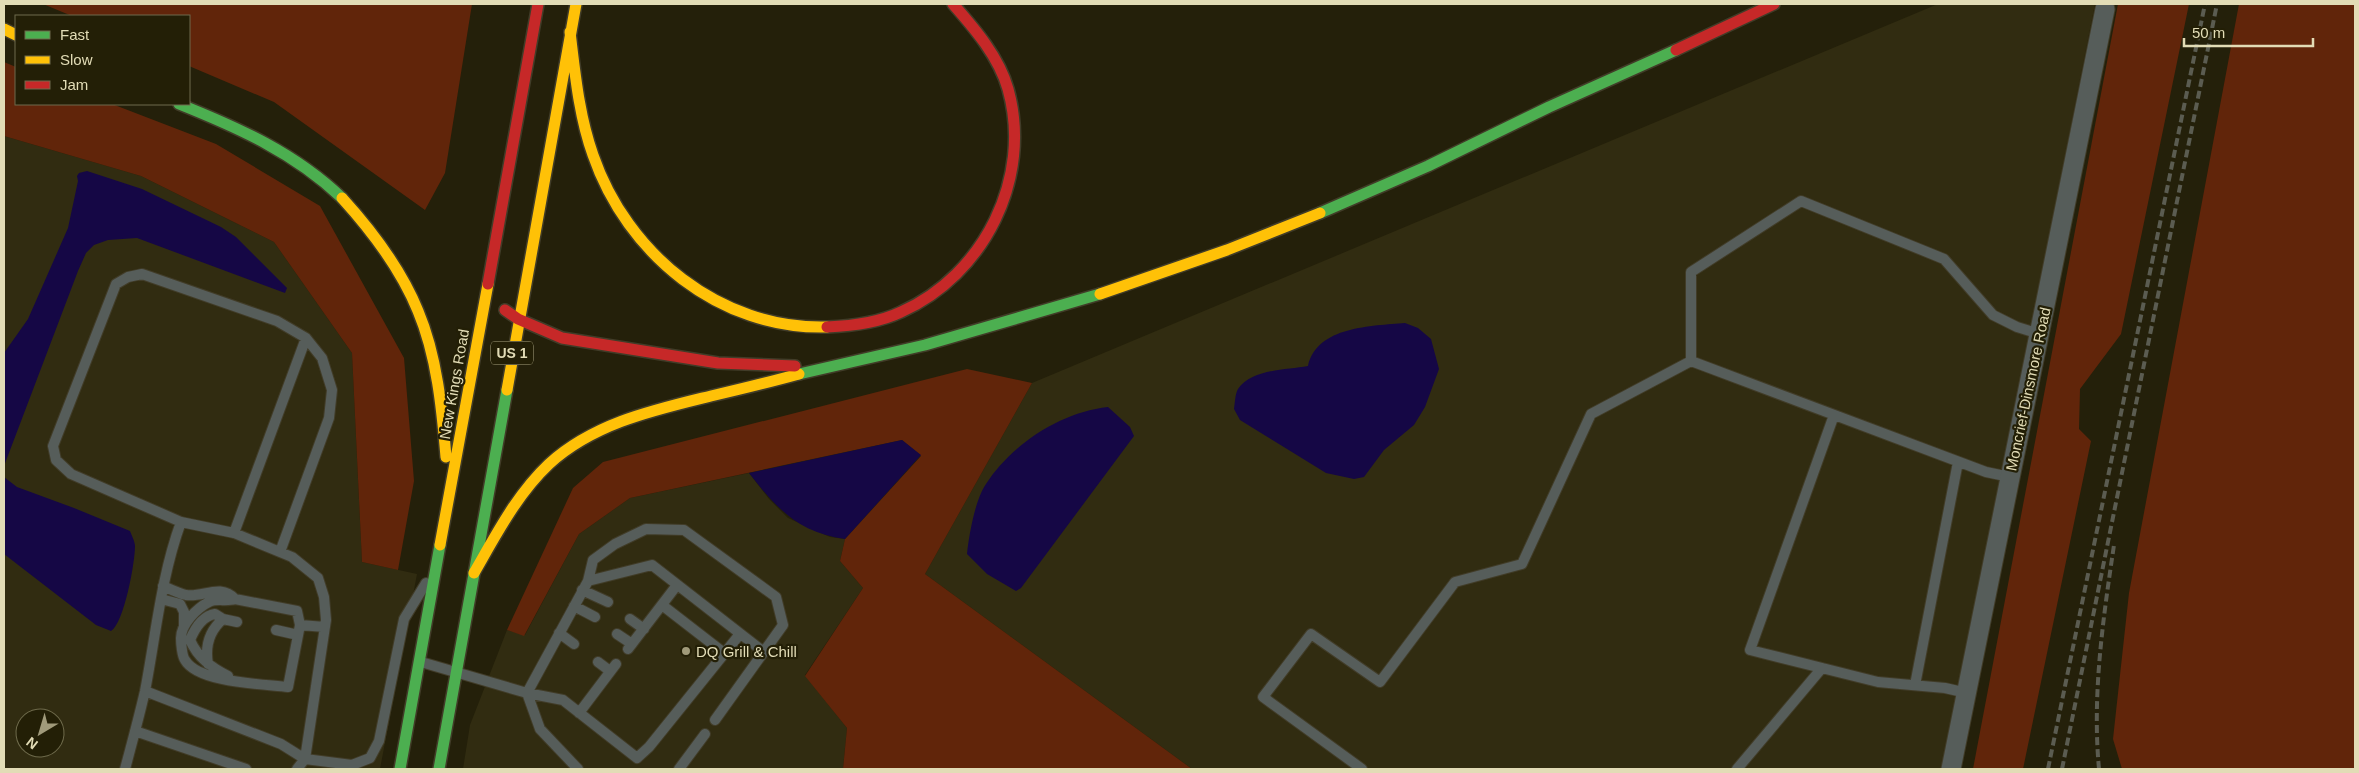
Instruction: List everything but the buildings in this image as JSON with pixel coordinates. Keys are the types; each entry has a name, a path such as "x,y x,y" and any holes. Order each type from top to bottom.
{"highway":[{"name":"New Kings Road","path":"400,769 538,4"},
{"name":"US 1","path":"439,769 518,319 576,4"},
{"path":"570,32 579,101 592,155 607,190 626,222 657,258 682,280 746,313 775,322 810,327 838,328 865,324 902,313 939,290 965,266 994,226 1002,209 1013,169 1015,125 1008,90 998,66 979,33 953,4"},
{"path":"474,573 514,504 552,463 578,441 606,427 642,415 824,368 930,344 1074,302 1213,255 1292,225 1477,144 1545,109 1774,4"},
{"path":"181,105 244,131 294,159 340,195 383,247 420,314 443,415 449,500"},
{"path":"485,296 518,319 562,338 718,363 824,368"}],"street":[{"name":"Moncrief-Dinsmore Road","path":"1951,769 2105,8"}],"lane":[{"path":"1691,362 1691,272 1801,201 1944,259 1993,315 2017,327 2040,334"},
{"path":"280,552 329,418 332,390 322,358 306,338 277,321 142,274 128,277 116,284 53,446 56,460 71,474 181,522 234,533 292,557 318,578 324,597 325,627 305,759 297,769"},
{"path":"234,533 306,338"},
{"path":"1362,769 1263,697 1311,634 1380,682 1455,582 1522,564 1591,414 1691,362 1958,462 1986,472 2010,477"},
{"path":"1834,415 1750,650 1878,682 1945,688 1967,693"},
{"path":"1915,686 1958,462"},
{"path":"126,769 145,691 160,599 181,522"},
{"path":"578,769 540,729 527,693 585,585 593,560 615,544 646,529 684,530 776,597 783,625 715,720"},
{"path":"585,585 652,565 764,652"},
{"path":"145,691 281,744 305,759 352,766 370,758 379,741 404,619 419,591 436,570"},
{"path":"618,634 630,646 677,584"},
{"path":"585,585 608,602"},
{"path":"163,586 187,595 212,590 230,593 235,599"},
{"path":"160,599 180,604 184,612 184,626 181,636 185,660 196,670 211,676 239,682 288,687 299,630 297,611 235,599 228,601 217,600 210,602 194,614 184,626"},
{"path":"662,605 724,653"},
{"path":"574,606 595,617"},
{"path":"237,622 223,619 215,614 207,615 195,629 190,640 196,652 208,664 239,682"},
{"path":"208,664 206,652 209,637 223,619"},
{"path":"630,619 644,629"},
{"path":"276,630 325,627"},
{"path":"559,633 574,644"},
{"path":"420,662 527,693 563,700 637,758 649,747 740,634"},
{"path":"579,713 613,668 598,662"},
{"path":"1737,769 1822,668"},
{"path":"135,731 246,769"},
{"path":"679,769 704,734"}],"shaded area":[{"path":"43,4 472,4 445,173 425,210 274,102 190,66 190,15 70,15"},
{"path":"1938,4 2095,4 1943,769 1192,769 925,574 1032,383"},
{"path":"2118,4 2189,4 2121,334 2080,389 2079,429 2091,441 2023,769 1973,769"},
{"path":"2239,4 2355,4 2355,769 2122,769 2113,739 2129,593"},
{"path":"4,62 15,67 15,105 115,105 216,144 320,206 404,358 414,481 398,570 362,562 352,353 274,242 141,176 4,136"},
{"path":"4,136 141,176 274,242 352,353 362,562 417,574 380,769 4,769"},
{"path":"87,171 142,189 221,227 236,237 287,288 285,293 137,238 108,240 94,245 86,253 78,271 4,466 4,353 28,319 68,228 78,181 77,176 79,173"},
{"path":"1405,323 1418,328 1431,339 1439,369 1425,407 1414,425 1384,450 1364,477 1354,479 1326,473 1240,420 1234,409 1237,391 1244,382 1260,374 1308,366 1313,353 1322,343 1334,336 1362,327"},
{"path":"967,369 1032,383 925,574 1192,769 843,769 847,728 805,676 863,588 840,561 845,539 921,456 902,440 630,498 579,534 524,636 507,630 573,488 603,462"},
{"path":"1108,407 1130,427 1134,436 1021,588 1016,591 987,574 967,554 976,508 986,484 1009,456 1039,432 1073,416 1090,410"},
{"path":"902,440 921,455 845,539 814,531 790,517 779,508 749,473"},
{"path":"749,473 769,499 788,518 830,537 845,539 840,561 863,588 805,675 847,728 843,769 463,769 470,725 507,630 525,635 579,534 630,498"},
{"path":"4,477 17,487 130,531 135,546 131,578 120,617 116,626 111,631 96,625 4,554"}],"railway":[{"path":"2048,769 2205,4"},
{"path":"2062,769 2217,4"},
{"path":"2099,769 2097,741 2098,685 2114,545"}],"traffic: fast":[{"path":"1320,213 1428,166 1549,107 1676,50"},
{"path":"181,105 245,132 286,155 324,182 342,198"},
{"path":"799,374 925,345 1100,294"},
{"path":"439,769 507,390"},
{"path":"400,769 440,545"}],"traffic: slow":[{"path":"507,390 576,4"},
{"path":"4,29 15,34"},
{"path":"570,32 581,110 593,155 608,191 629,224 654,254 683,279 715,300 750,315 788,325 827,327"},
{"path":"342,198 385,251 403,280 418,311 434,364 446,457"},
{"path":"1100,294 1227,250 1320,213"},
{"path":"440,545 488,284"},
{"path":"474,573 499,530 527,488 549,464 585,438 605,428 647,413 799,374"}],"traffic: jam":[{"path":"488,284 538,4"},
{"path":"827,327 855,325 883,319 901,312 930,295 956,274 978,249 995,220 1007,189 1014,156 1014,123 1008,89 999,66 978,33 953,4"},
{"path":"1676,50 1774,4"},
{"path":"505,310 518,319 562,338 718,363 795,366"}],"place":[{"name":"DQ Grill & Chill","path":"686,651"}]}
